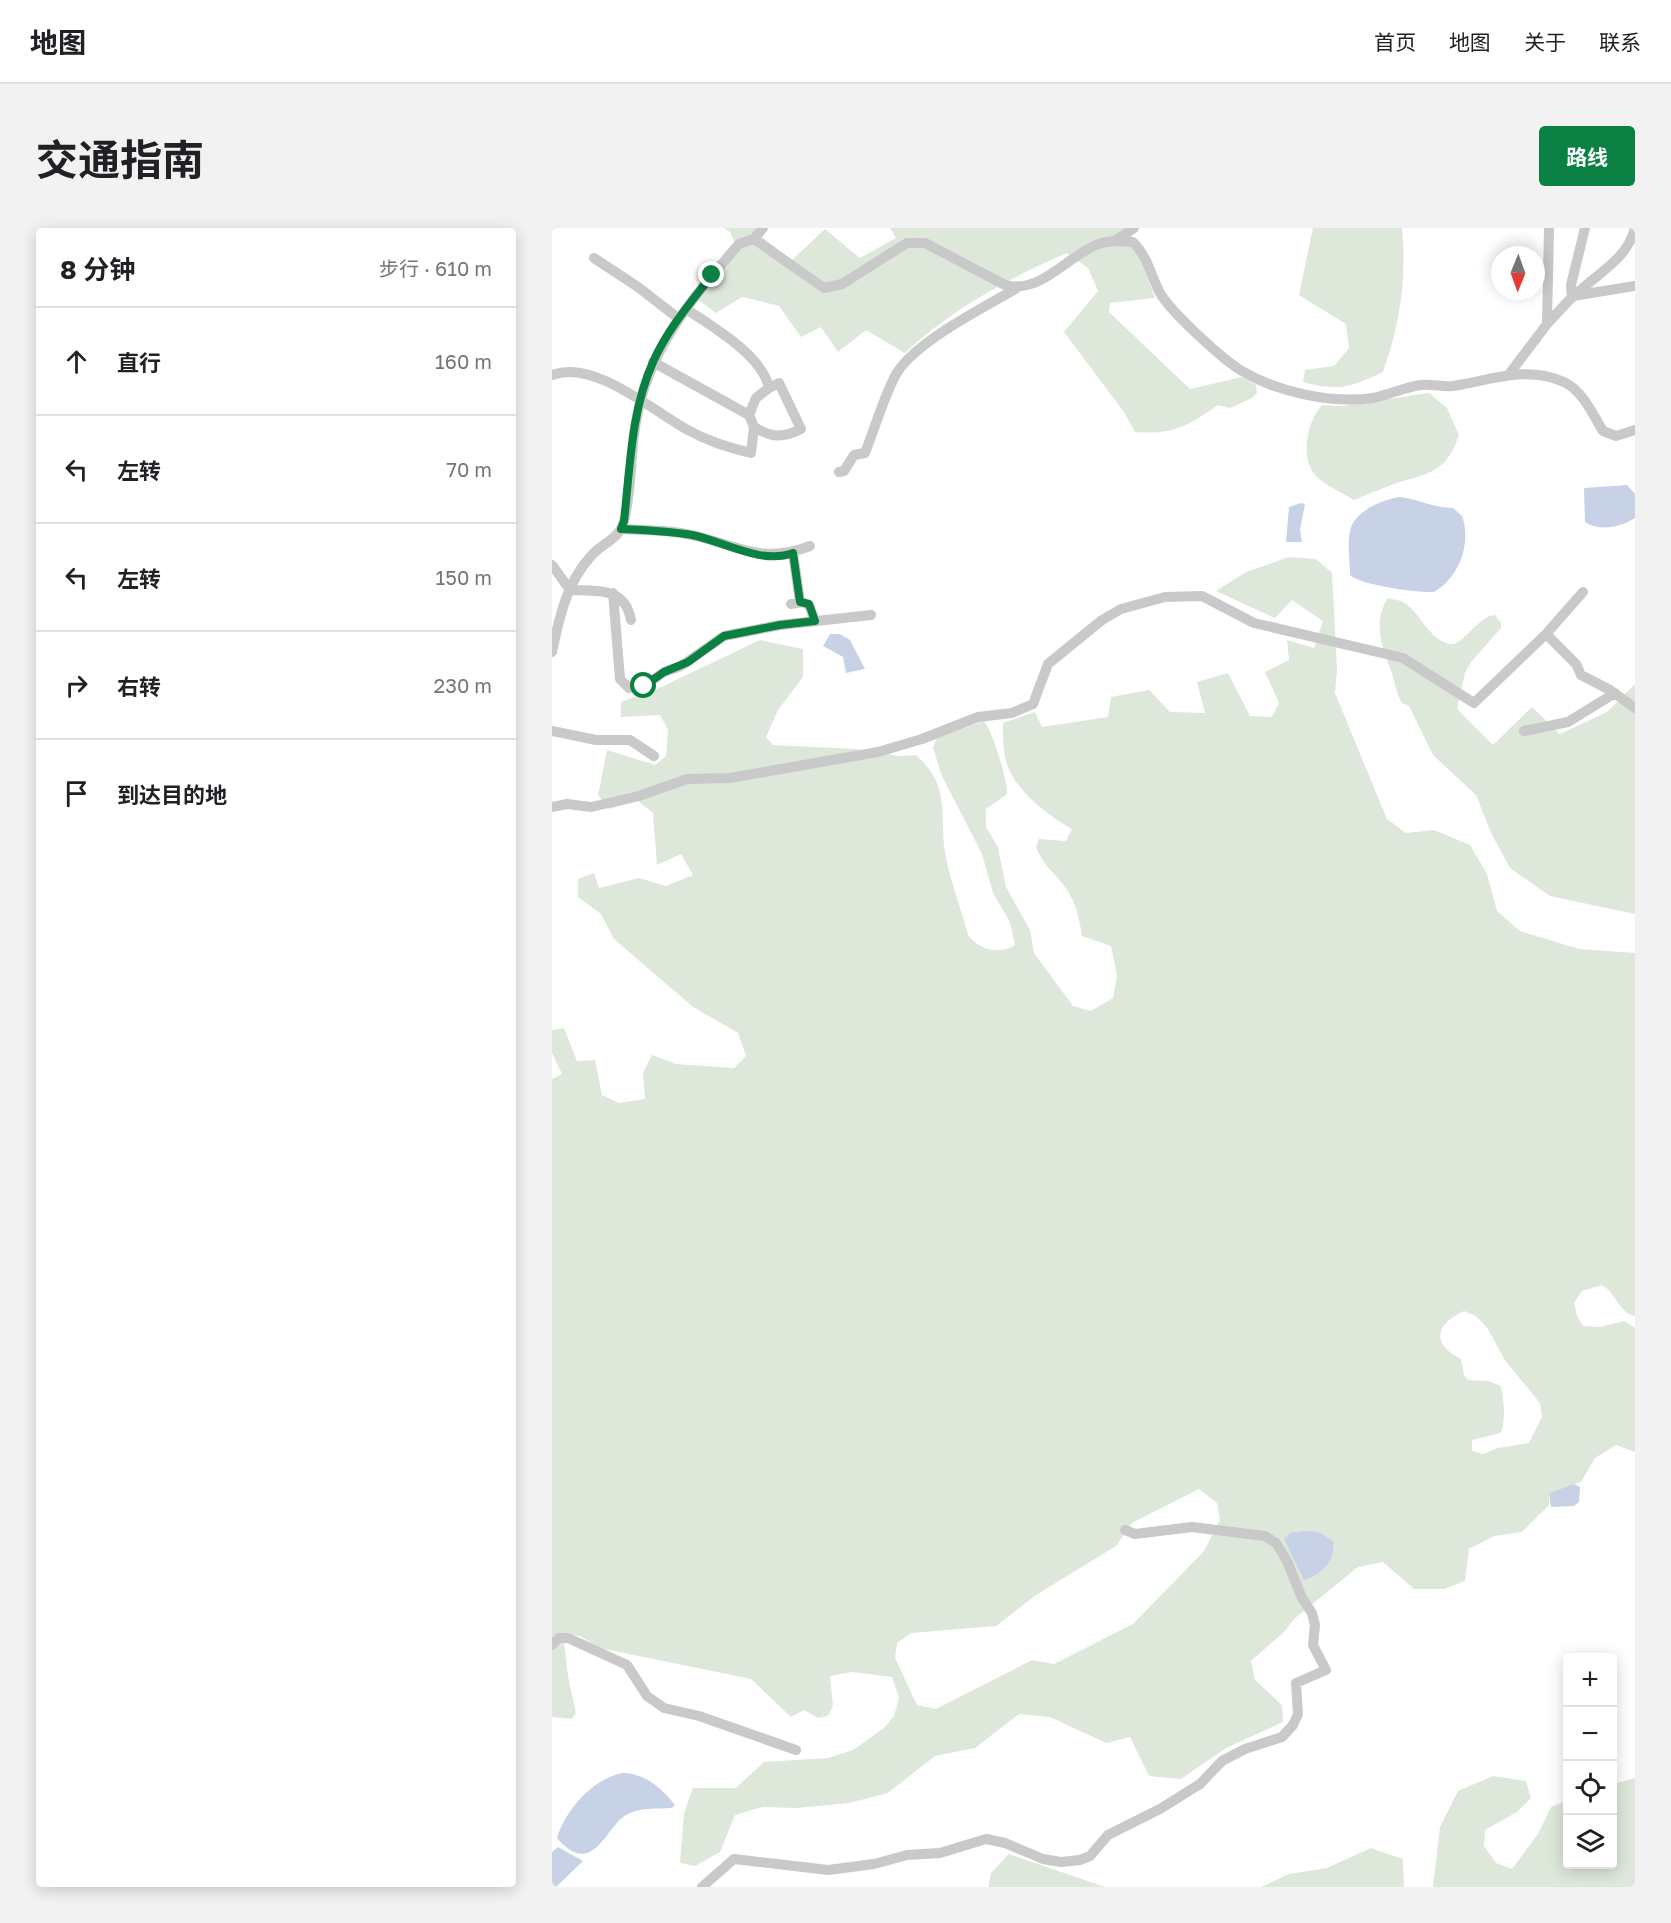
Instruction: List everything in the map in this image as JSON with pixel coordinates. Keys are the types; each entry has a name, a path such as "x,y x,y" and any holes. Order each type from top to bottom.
{"street":[{"path":"552,652 560,612 577,574 592,555 616,537 624,521 640,399 653,362 678,318 739,244 754,239 763,228"},
{"path":"838,472 844,471 854,455 865,453 896,374 908,360 937,336 1017,288 1038,281 1095,245 1116,240 1134,228"},
{"path":"1547,324 1549,228"},
{"path":"1572,297 1571,285 1585,228"},
{"path":"1510,373 1547,324 1572,297 1621,256 1630,245 1635,228"},
{"path":"754,239 817,286 824,288 842,284 907,243 925,243 1005,285 1017,288"},
{"path":"1116,240 1132,242 1144,254 1160,293 1171,310 1241,371 1268,383 1325,400 1372,398 1421,385 1451,386 1510,373 1543,376 1566,383 1581,395 1603,431 1616,436 1635,430"},
{"path":"594,258 639,287 678,318"},
{"path":"1572,297 1635,286"},
{"path":"686,309 718,330 753,360 766,376 769,388"},
{"path":"552,375 561,371 583,374 604,381 640,399 684,428 717,445 751,453 754,428 749,415 653,362"},
{"path":"749,415 756,398 779,383 801,429 784,437 764,434 754,428"},
{"path":"621,529 670,531 762,554 779,556 810,546"},
{"path":"793,553 796,603 809,604 815,621"},
{"path":"552,565 570,590"},
{"path":"570,590 613,593 624,600 631,620"},
{"path":"552,807 567,804 591,807 639,796 687,779 730,778 878,752 922,739 978,717 1012,713 1033,704 1048,664 1102,620 1122,609 1165,597 1202,596 1254,623 1402,658 1474,703 1546,634 1583,592"},
{"path":"613,593 620,679 629,688 644,686 664,672 681,666 724,636 780,625 871,615"},
{"path":"1546,634 1576,664 1581,675 1615,693 1635,708"},
{"path":"1524,731 1569,722 1615,693"},
{"path":"552,731 596,740 630,740 654,756"},
{"path":"702,1887 734,1859 828,1870 874,1864 907,1855 940,1853 986,1839 1005,1843 1043,1859 1061,1863 1080,1860 1090,1856 1108,1835 1160,1809 1200,1784 1222,1761 1245,1749 1282,1737 1293,1725 1298,1714 1296,1683 1326,1670 1313,1645 1315,1625 1312,1613 1302,1598 1287,1561 1276,1543 1265,1536 1192,1527 1135,1534 1125,1530"},
{"path":"552,1645 559,1638 568,1638 627,1665 647,1696 664,1708 699,1716 796,1750"}],"green space":[{"path":"724,228 758,228 763,238 792,260 825,229 860,258 896,238 890,228 1124,228 1132,236 1155,298 1110,303 1109,312 1190,389 1242,377 1256,385 1257,393 1252,398 1230,408 1218,405 1180,428 1160,432 1135,432 1124,412 1064,332 1098,291 1088,268 1067,253 982,296 941,323 905,353 866,330 838,352 821,327 801,337 779,306 742,297 716,313 697,299 738,250 730,232"},
{"path":"1313,228 1402,228 1404,265 1401,301 1394,336 1383,372 1353,384 1326,387 1303,382 1305,370 1334,366 1349,348 1346,324 1299,295"},
{"path":"1429,393 1447,408 1459,435 1454,448 1442,465 1426,474 1354,500 1322,481 1312,470 1308,462 1307,441 1312,421 1322,405 1342,406"},
{"path":"1289,557 1316,559 1332,573 1337,669 1335,693 1387,819 1406,833 1434,830 1470,845 1487,874 1497,911 1520,931 1579,949 1635,953 1635,1316 1625,1311 1602,1285 1582,1291 1574,1303 1577,1316 1583,1326 1600,1327 1625,1321 1635,1328 1635,1452 1616,1445 1595,1458 1581,1482 1549,1493 1549,1505 1522,1532 1494,1536 1469,1549 1465,1581 1444,1589 1414,1589 1383,1562 1358,1567 1294,1619 1284,1632 1251,1661 1255,1680 1282,1705 1283,1722 1226,1748 1181,1779 1149,1776 1130,1737 1106,1743 1050,1717 1019,1714 975,1748 935,1756 888,1793 849,1803 797,1808 763,1807 735,1815 720,1852 695,1866 680,1863 684,1813 693,1788 736,1788 764,1762 828,1758 853,1750 884,1728 894,1716 899,1698 892,1677 852,1672 830,1676 833,1706 828,1716 818,1718 804,1710 791,1717 751,1679 600,1648 580,1636 563,1633 568,1676 576,1713 572,1719 552,1717 552,1079 562,1074 552,1053 552,1030 564,1028 577,1061 595,1060 602,1095 619,1103 645,1099 643,1073 652,1055 676,1064 734,1068 746,1056 738,1033 693,1007 614,939 601,914 578,897 578,879 594,873 599,888 639,878 666,886 693,875 681,854 657,865 653,813 638,801 609,809 598,795 607,750 655,765 666,756 668,730 660,715 621,717 621,702 657,689 760,640 803,649 803,677 778,710 766,737 773,745 855,749 899,756 916,755 938,786 946,856 968,935 983,947 1002,950 1015,945 1010,922 993,893 982,854 941,774 933,747 937,738 984,721 1003,769 1007,788 1007,794 986,809 986,827 998,847 1006,887 1030,930 1034,953 1073,1006 1091,1011 1113,998 1117,975 1111,946 1082,936 1078,914 1070,894 1038,853 1036,847 1039,839 1066,841 1072,829 1041,808 1014,779 1005,757 1003,723 1035,712 1042,727 1108,717 1111,697 1149,690 1170,712 1205,713 1197,682 1228,673 1250,716 1272,717 1279,703 1265,672 1289,660 1287,640 1314,648 1323,621 1292,600 1275,618 1216,591 1246,572","holes":["1464,1311 1476,1316 1488,1329 1504,1359 1540,1403 1542,1417 1529,1443 1498,1448 1483,1454 1472,1451 1472,1440 1501,1433 1504,1410 1501,1386 1488,1381 1468,1380 1464,1375 1461,1359 1451,1353 1441,1341 1442,1328 1454,1316","1199,1489 1217,1503 1220,1520 1204,1551 1133,1624 1054,1664 1032,1660 936,1709 917,1705 895,1658 897,1643 911,1633 996,1626 1036,1595 1116,1546 1132,1523"]},
{"path":"1388,598 1406,604 1431,633 1450,644 1460,640 1488,617 1495,615 1501,623 1501,628 1471,662 1465,673 1457,709 1493,745 1532,707 1560,734 1607,712 1635,684 1635,914 1550,896 1510,868 1491,833 1476,795 1433,755 1409,706 1402,703 1400,699 1380,634 1380,616"},
{"path":"1493,1776 1526,1781 1531,1798 1517,1812 1485,1830 1484,1846 1496,1863 1512,1869 1538,1834 1551,1807 1563,1802 1563,1869 1617,1869 1617,1783 1635,1778 1635,1887 1433,1887 1440,1827 1458,1791"},
{"path":"1371,1848 1403,1859 1404,1887 1261,1887 1289,1874 1327,1868"},
{"path":"1009,1854 1105,1887 988,1887 991,1873"}],"water":[{"path":"1627,485 1635,494 1635,518 1623,524 1604,528 1585,522 1584,488"},
{"path":"1399,497 1439,507 1453,508 1462,516 1465,537 1461,559 1450,578 1434,592 1377,585 1350,575 1349,541 1353,524 1363,512"},
{"path":"1305,504 1300,530 1302,542 1286,542 1289,507"},
{"path":"830,634 840,634 850,640 865,669 846,673 843,657 823,646"},
{"path":"1574,1484 1580,1487 1579,1502 1574,1506 1551,1507 1549,1493"},
{"path":"1318,1532 1333,1541 1333,1548 1326,1566 1311,1578 1304,1580 1284,1539 1290,1533"},
{"path":"622,1773 638,1776 652,1783 675,1805 672,1808 631,1812 619,1821 598,1846 589,1852 580,1854 569,1850 557,1838 567,1816 591,1789 611,1776"},
{"path":"558,1847 583,1861 556,1887 552,1887 552,1852"}],"route":[{"path":"644,686 664,672 688,662 711,643 724,636 737,632 815,621 809,604 800,602 796,589 793,553 779,556 762,554 670,531 621,529 624,521 635,424 640,399 653,362 678,318 712,275"}]}
